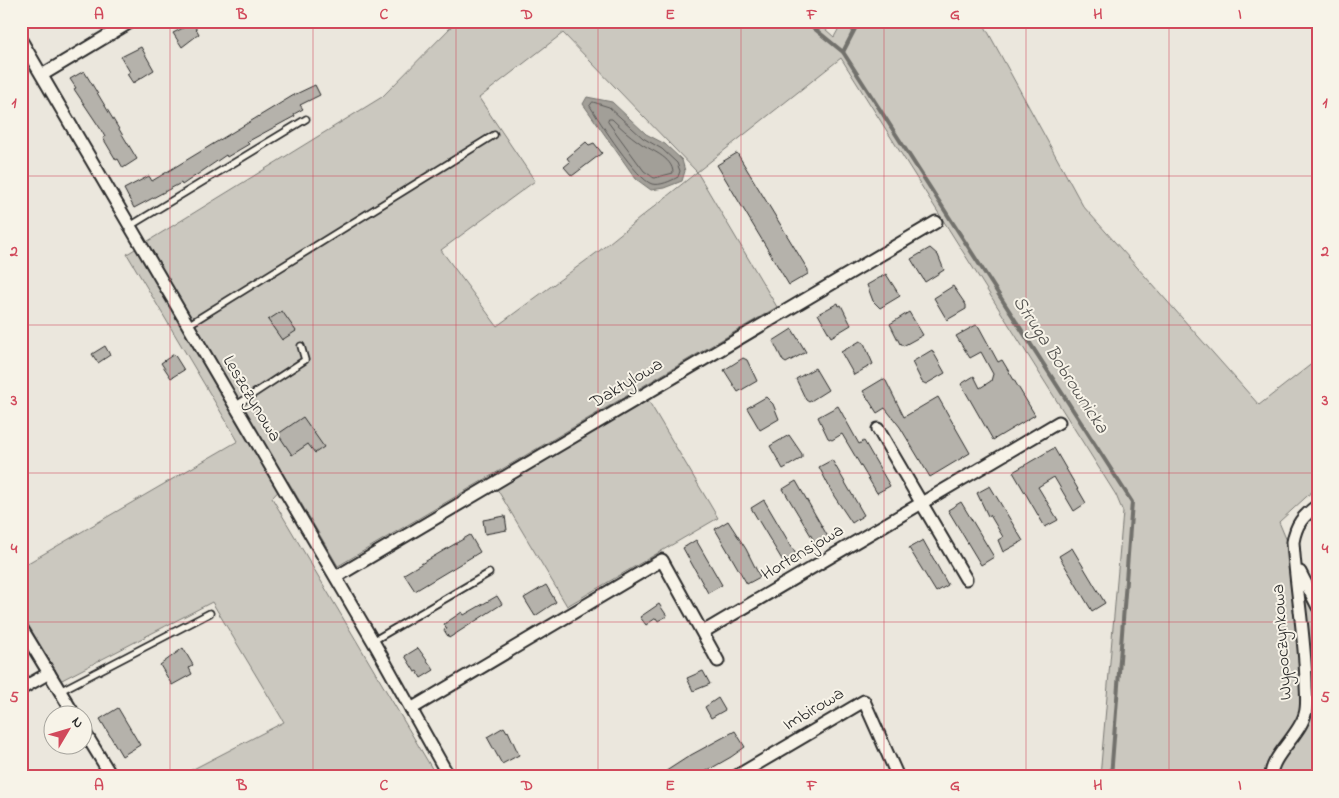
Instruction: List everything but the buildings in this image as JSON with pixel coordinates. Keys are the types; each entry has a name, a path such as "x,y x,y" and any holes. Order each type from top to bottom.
{"street":[{"path":"42,75 132,21"},
{"name":"Leszczynowa","path":"21,40 336,577 449,777"},
{"name":"Daktylowa","path":"336,577 936,222"},
{"name":"Hortensjowa","path":"702,632 1059,422"},
{"path":"878,429 966,579"},
{"name":"Wypoczynkowa","path":"1271,777 1271,772 1282,751 1299,730 1306,712 1305,648 1293,542 1296,528 1302,516 1318,505"},
{"path":"1294,557 1305,585 1318,606"},
{"path":"411,709 662,560 718,661"},
{"path":"21,626 69,706"},
{"path":"21,689 49,673"},
{"name":"Imbirowa","path":"735,777 864,700 898,777"},
{"path":"92,744 112,777"}],"lane":[{"path":"130,226 306,119"},
{"path":"188,326 494,135"},
{"path":"235,406 305,360 300,346"},
{"path":"373,641 489,573"},
{"path":"60,691 210,614"}],"shaded area":[{"path":"457,21 816,21 834,37 843,21 982,21 1083,206 1259,405 1318,359 1318,486 1279,522 1318,615 1318,777 1100,777 1123,512 1116,495 841,58 697,172 777,307 338,566 288,481 272,498 437,777 178,777 284,722 212,602 60,681 21,617 21,567 238,441 127,254 382,97","holes":["563,33 697,172 599,251 497,326 441,250 535,181 479,98"]},
{"path":"648,400 718,518 567,606 497,489"}],"water":[{"path":"587,97 612,102 646,134 665,144 682,160 685,171 682,181 664,188 651,190 636,179 583,104"}],"waterway":[{"name":"Struga Bobrownicka","path":"805,21 843,52 1132,502 1111,777"},
{"path":"843,52 859,21"}]}
